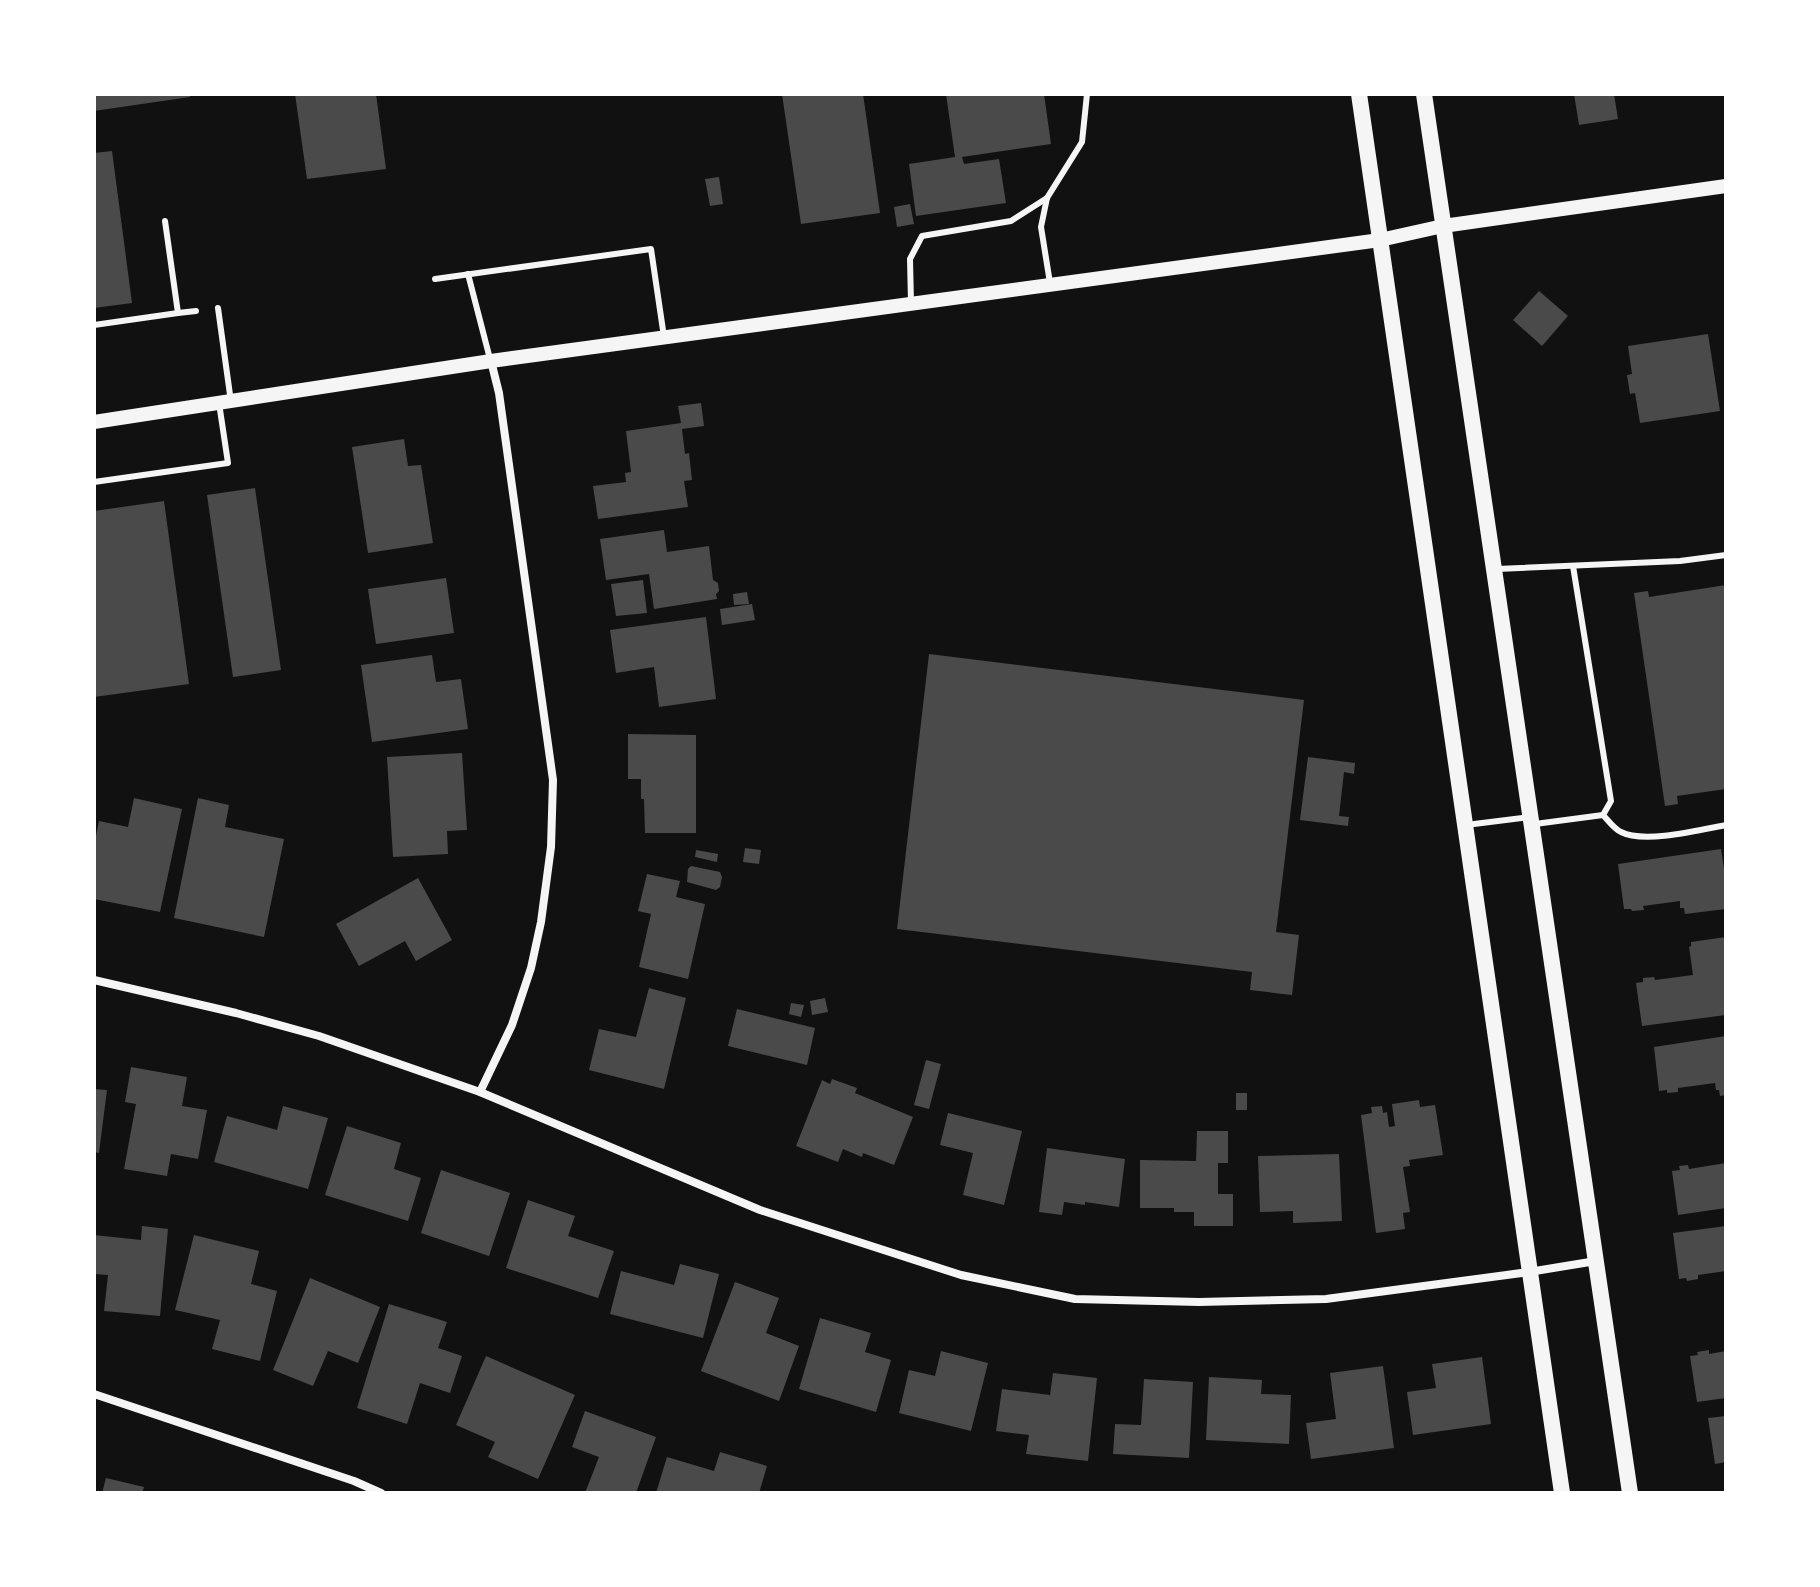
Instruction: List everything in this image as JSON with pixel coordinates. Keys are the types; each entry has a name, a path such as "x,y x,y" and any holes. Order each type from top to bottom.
{"main road":[{"path":"1359,94 1562,1493"},
{"path":"1424,94 1630,1493"}],"street":[{"path":"94,422 491,361 1380,240 1443,226 1726,186"},
{"path":"480,1092 512,1025 535,952 551,847 553,780 499,393 491,361"},
{"path":"94,980 319,1036 480,1092 760,1210 961,1275 1075,1299 1199,1302 1326,1299 1596,1261"},
{"path":"94,1394 354,1481 381,1493"}],"lane":[{"path":"1050,285 1041,227 1047,198 1082,142 1087,94"},
{"path":"911,303 910,259 922,236 1011,221 1047,198"},
{"path":"165,221 178,313"},
{"path":"435,279 651,249 664,337"},
{"path":"468,274 491,361"},
{"path":"94,482 228,463 218,308"},
{"path":"94,325 196,311"},
{"path":"1494,569 1680,561 1726,555"},
{"path":"1573,566 1611,801 1603,815"},
{"path":"1465,826 1603,815"},
{"path":"1603,815 1619,832 1640,837 1687,833 1726,825"}],"building":[{"path":"94,94 190,94 190,97 94,111"},
{"path":"295,94 376,94 386,169 307,179"},
{"path":"782,94 863,94 880,213 801,224"},
{"path":"946,94 1044,94 1051,144 962,157 964,164 999,159 1006,203 916,216 909,164 955,157"},
{"path":"1574,94 1614,94 1618,119 1579,125"},
{"path":"112,151 132,303 94,308 94,153"},
{"path":"719,177 723,204 710,206 705,179"},
{"path":"910,204 914,224 897,227 894,207"},
{"path":"1539,291 1568,316 1542,346 1513,320"},
{"path":"1708,334 1720,411 1640,423 1635,393 1630,394 1627,375 1632,374 1628,346"},
{"path":"701,403 704,426 682,429 692,480 684,481 688,507 598,519 593,486 626,482 625,473 631,472 626,431 681,423 678,406"},
{"path":"404,439 408,466 421,465 433,543 368,553 352,447"},
{"path":"255,488 281,670 233,677 207,495"},
{"path":"164,501 189,684 94,697 94,511"},
{"path":"664,530 667,552 709,546 713,580 718,583 717,599 654,609 649,574 606,580 600,539"},
{"path":"446,578 454,633 376,644 368,589"},
{"path":"643,580 647,613 616,616 611,584"},
{"path":"1726,585 1726,789 1677,796 1678,804 1665,806 1634,593 1648,591 1649,597"},
{"path":"747,592 749,604 734,605 733,594"},
{"path":"752,604 755,620 722,625 720,609"},
{"path":"706,617 716,699 659,707 654,667 616,673 610,630"},
{"path":"929,654 1304,700 1276,932 1299,935 1292,995 1250,990 1252,972 897,929"},
{"path":"432,655 436,682 461,679 468,729 372,742 361,665"},
{"path":"628,734 696,735 696,833 645,833 641,779 628,779"},
{"path":"462,753 467,830 447,831 448,854 393,857 387,757"},
{"path":"1308,757 1355,763 1354,774 1344,772 1339,816 1349,817 1348,826 1300,820"},
{"path":"134,798 182,809 160,912 94,899 94,846 99,821 128,827"},
{"path":"198,798 229,805 225,827 284,839 264,937 174,918"},
{"path":"745,848 761,850 759,864 743,862"},
{"path":"1721,849 1726,909 1685,914 1684,908 1680,908 1680,901 1643,906 1644,910 1624,909 1618,864"},
{"path":"696,850 718,854 717,862 695,857"},
{"path":"691,866 720,872 720,887 716,890 687,882"},
{"path":"647,874 680,881 676,897 705,904 688,979 639,967 651,914 638,911"},
{"path":"418,878 452,940 416,961 405,941 359,966 336,924"},
{"path":"1726,937 1726,1015 1642,1026 1636,983 1643,982 1643,978 1654,977 1655,980 1693,975 1691,942"},
{"path":"649,988 686,998 664,1089 589,1070 599,1029 636,1037"},
{"path":"825,998 828,1012 812,1015 810,1001"},
{"path":"791,1003 804,1005 801,1017 789,1014"},
{"path":"737,1009 815,1028 807,1065 728,1046"},
{"path":"1726,1036 1726,1095 1720,1096 1715,1083 1678,1088 1678,1092 1659,1091 1654,1047"},
{"path":"926,1060 941,1064 929,1109 914,1105"},
{"path":"131,1067 187,1077 182,1106 207,1110 198,1159 171,1154 167,1176 124,1169 136,1104 125,1102"},
{"path":"832,1079 857,1088 855,1093 913,1117 894,1165 843,1149 838,1162 796,1146 822,1080 830,1084"},
{"path":"94,1089 107,1090 99,1153 94,1152"},
{"path":"1236,1093 1247,1093 1247,1110 1236,1110"},
{"path":"1419,1100 1420,1107 1435,1105 1443,1155 1409,1160 1410,1166 1403,1167 1410,1212 1403,1213 1405,1229 1376,1233 1361,1115 1372,1113 1371,1107 1382,1106 1383,1113 1387,1112 1389,1127 1395,1126 1392,1104"},
{"path":"283,1106 328,1118 308,1189 214,1162 227,1116 277,1130"},
{"path":"948,1113 1022,1131 1004,1205 963,1195 973,1153 940,1145"},
{"path":"347,1126 401,1143 394,1169 421,1178 408,1221 325,1195"},
{"path":"1197,1131 1228,1131 1228,1163 1218,1163 1218,1194 1233,1194 1233,1226 1194,1226 1194,1212 1174,1212 1174,1208 1140,1208 1140,1160 1196,1161"},
{"path":"1047,1148 1125,1159 1119,1207 1064,1202 1062,1215 1039,1212"},
{"path":"1339,1154 1342,1221 1293,1223 1293,1211 1260,1212 1258,1156"},
{"path":"1726,1163 1726,1208 1678,1215 1672,1171 1680,1170 1679,1166 1688,1165 1689,1169"},
{"path":"441,1170 510,1193 489,1256 421,1233"},
{"path":"528,1200 575,1216 568,1236 614,1251 598,1298 506,1268"},
{"path":"142,1226 168,1229 160,1316 104,1311 108,1275 94,1274 94,1235 141,1240"},
{"path":"1726,1226 1726,1271 1698,1275 1698,1279 1687,1281 1686,1278 1679,1279 1673,1233"},
{"path":"194,1235 259,1251 251,1284 277,1291 260,1361 212,1349 220,1320 175,1310"},
{"path":"680,1264 719,1274 703,1338 610,1314 621,1271 674,1285"},
{"path":"310,1278 380,1307 358,1363 328,1351 313,1386 273,1370"},
{"path":"735,1282 779,1298 766,1333 799,1346 779,1401 701,1371"},
{"path":"389,1304 447,1322 438,1348 462,1356 450,1393 420,1383 407,1424 357,1408"},
{"path":"820,1318 871,1333 865,1352 891,1360 876,1412 799,1389"},
{"path":"1709,1350 1709,1354 1726,1351 1726,1398 1697,1402 1690,1356"},
{"path":"941,1351 988,1363 971,1431 899,1413 909,1370 935,1376"},
{"path":"486,1356 575,1395 538,1479 488,1457 495,1442 456,1425"},
{"path":"1482,1357 1491,1424 1413,1435 1407,1392 1436,1388 1432,1364"},
{"path":"1383,1366 1394,1448 1311,1459 1306,1423 1336,1419 1330,1373"},
{"path":"1053,1373 1097,1378 1088,1461 1026,1454 1029,1435 996,1431 1002,1389 1050,1395"},
{"path":"1209,1377 1262,1380 1261,1394 1291,1395 1289,1444 1206,1440"},
{"path":"1144,1379 1193,1382 1189,1458 1113,1454 1115,1424 1141,1425"},
{"path":"585,1411 656,1437 636,1493 585,1493 599,1457 572,1447"},
{"path":"1726,1416 1726,1462 1715,1464 1708,1418"},
{"path":"720,1452 767,1466 759,1493 656,1493 667,1457 714,1471"},
{"path":"106,1478 144,1487 142,1493 102,1493"}]}
